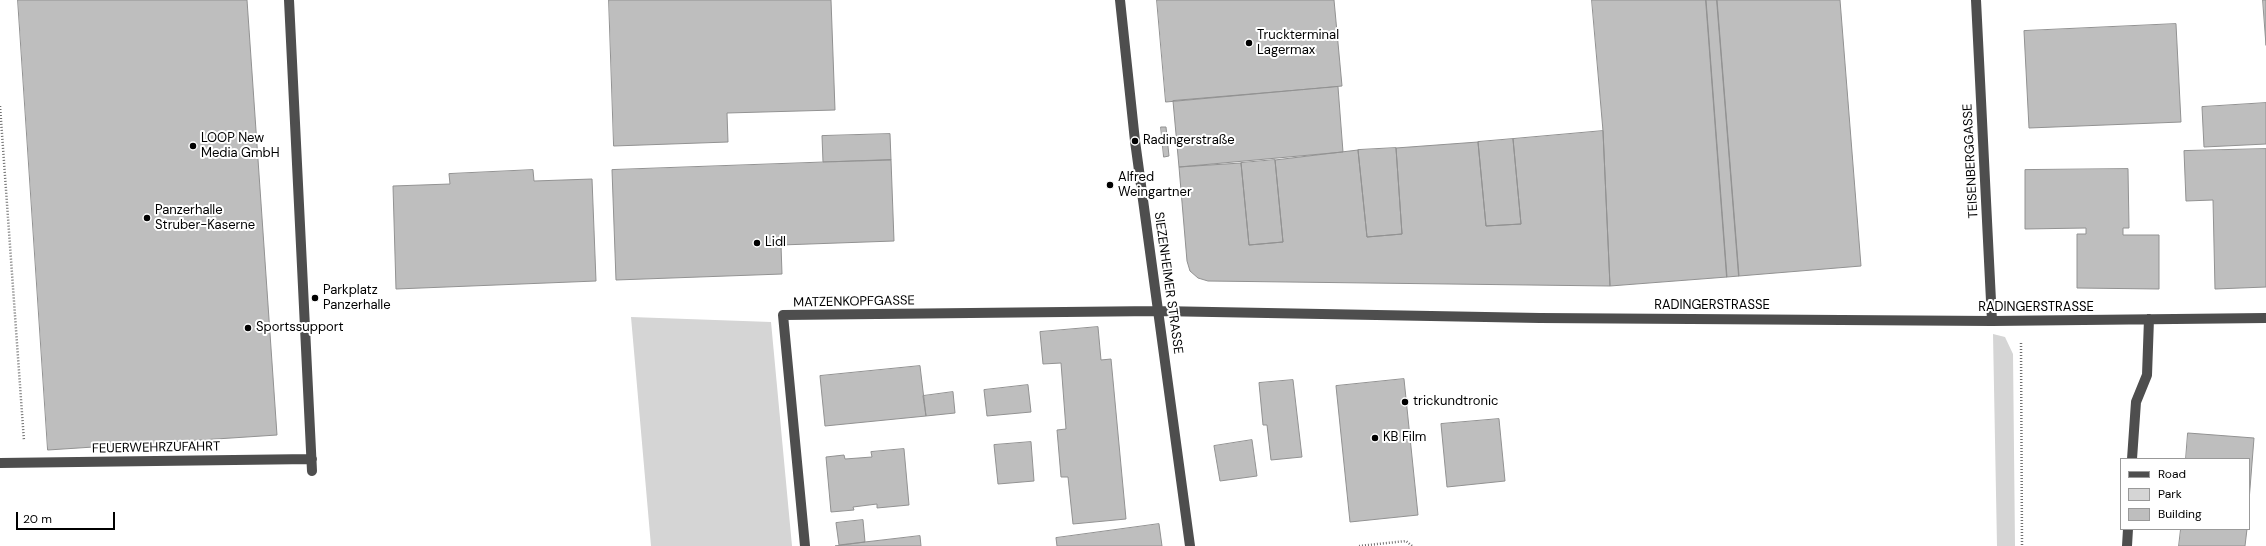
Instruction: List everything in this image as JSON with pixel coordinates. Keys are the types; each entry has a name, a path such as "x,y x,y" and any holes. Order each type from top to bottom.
{"street":[{"path":"289,0 312,471"},
{"name":"SIEZENHEIMER STRASSE","path":"1120,0 1135,142 1190,546"},
{"name":"TEISENBERGGASSE","path":"1976,0 1992,321"},
{"name":"RADINGERSTRASSE","path":"1158,311 1548,318 1992,321 2266,318"},
{"name":"MATZENKOPFGASSE","path":"805,546 783,315 1158,311"},
{"path":"2132,458 2136,402 2147,375 2149,319"},
{"name":"FEUERWEHRZUFAHRT","path":"0,463 312,459"},
{"path":"2127,546 2128,530"}],"path":[{"path":"0,106 25,462"},
{"path":"2021,321 2022,546"},
{"path":"1359,546 1406,541 1412,546"}],"green space":[{"path":"631,317 771,322 792,546 651,546"},
{"path":"1993,334 2005,337 2013,354 2015,546 1997,546"}],"building":[{"name":"Panzerhalle Struber-Kaserne","path":"18,0 247,0 277,435 48,450"},
{"path":"609,0 831,0 835,110 727,113 728,142 614,146"},
{"name":"Truckterminal Lagermax","path":"1157,0 1334,0 1342,86 1166,102"},
{"path":"1592,0 1706,0 1727,277 1610,286 1603,131"},
{"path":"1706,0 1717,0 1739,276 1727,277"},
{"path":"1717,0 1840,0 1861,266 1739,276"},
{"path":"2263,0 2266,0 2266,45"},
{"path":"2176,24 2181,122 2029,128 2024,31"},
{"path":"1338,87 1343,152 1179,167 1173,101"},
{"path":"2266,103 2266,144 2204,147 2202,107"},
{"path":"1161,127 1166,127 1169,156 1164,157"},
{"path":"1603,131 1610,286 1208,281 1198,278 1190,271 1187,261 1179,167 1241,163 1249,245 1283,242 1275,160 1358,150 1367,237 1402,234 1396,148 1478,142 1486,226 1521,224 1513,139"},
{"path":"890,134 891,160 823,162 822,136"},
{"path":"1513,139 1521,224 1486,226 1478,142"},
{"path":"1396,148 1402,234 1367,237 1358,150"},
{"path":"2266,149 2266,287 2215,289 2213,200 2186,201 2184,151"},
{"path":"891,160 894,241 781,245 782,274 616,280 612,170"},
{"path":"1275,160 1283,242 1249,245 1241,163"},
{"path":"2128,169 2129,228 2123,228 2123,235 2159,235 2159,289 2077,288 2077,234 2086,234 2086,228 2025,229 2025,170"},
{"path":"533,170 534,181 592,179 596,281 396,289 393,186 450,184 449,174"},
{"path":"1098,327 1101,360 1111,359 1126,519 1073,524 1068,477 1061,477 1057,430 1066,429 1061,363 1043,364 1040,332"},
{"path":"920,366 926,416 825,426 820,376"},
{"path":"1404,379 1418,515 1350,522 1336,386"},
{"path":"1293,380 1302,457 1271,460 1267,425 1263,425 1259,383"},
{"path":"1028,385 1031,412 987,416 984,390"},
{"path":"953,392 955,413 926,416 923,396"},
{"path":"1499,419 1505,481 1447,487 1441,424"},
{"path":"2188,433 2254,438 2250,488 2250,458 2186,458"},
{"path":"1252,440 1257,476 1220,481 1214,446"},
{"path":"1031,442 1034,481 998,484 994,445"},
{"path":"904,449 909,505 877,508 877,504 853,507 854,510 831,512 826,457 844,455 845,459 872,457 871,452"},
{"path":"863,520 865,542 839,545 836,523"},
{"path":"1159,524 1162,546 1057,546 1056,538"},
{"path":"2181,530 2247,530 2245,546 2179,546"},
{"path":"920,536 921,546 835,546 865,542"}],"place":[{"name":"Truckterminal Lagermax","path":"1249,43"},
{"name":"Radingerstraße","path":"1135,141"},
{"name":"LOOP New Media GmbH","path":"193,146"},
{"name":"Alfred Weingartner","path":"1110,185"},
{"name":"Panzerhalle Struber-Kaserne","path":"147,218"},
{"name":"Lidl","path":"757,243"},
{"name":"Parkplatz Panzerhalle","path":"315,298"},
{"name":"Sportssupport","path":"248,328"},
{"name":"trickundtronic","path":"1405,402"},
{"name":"KB Film","path":"1375,438"}]}
